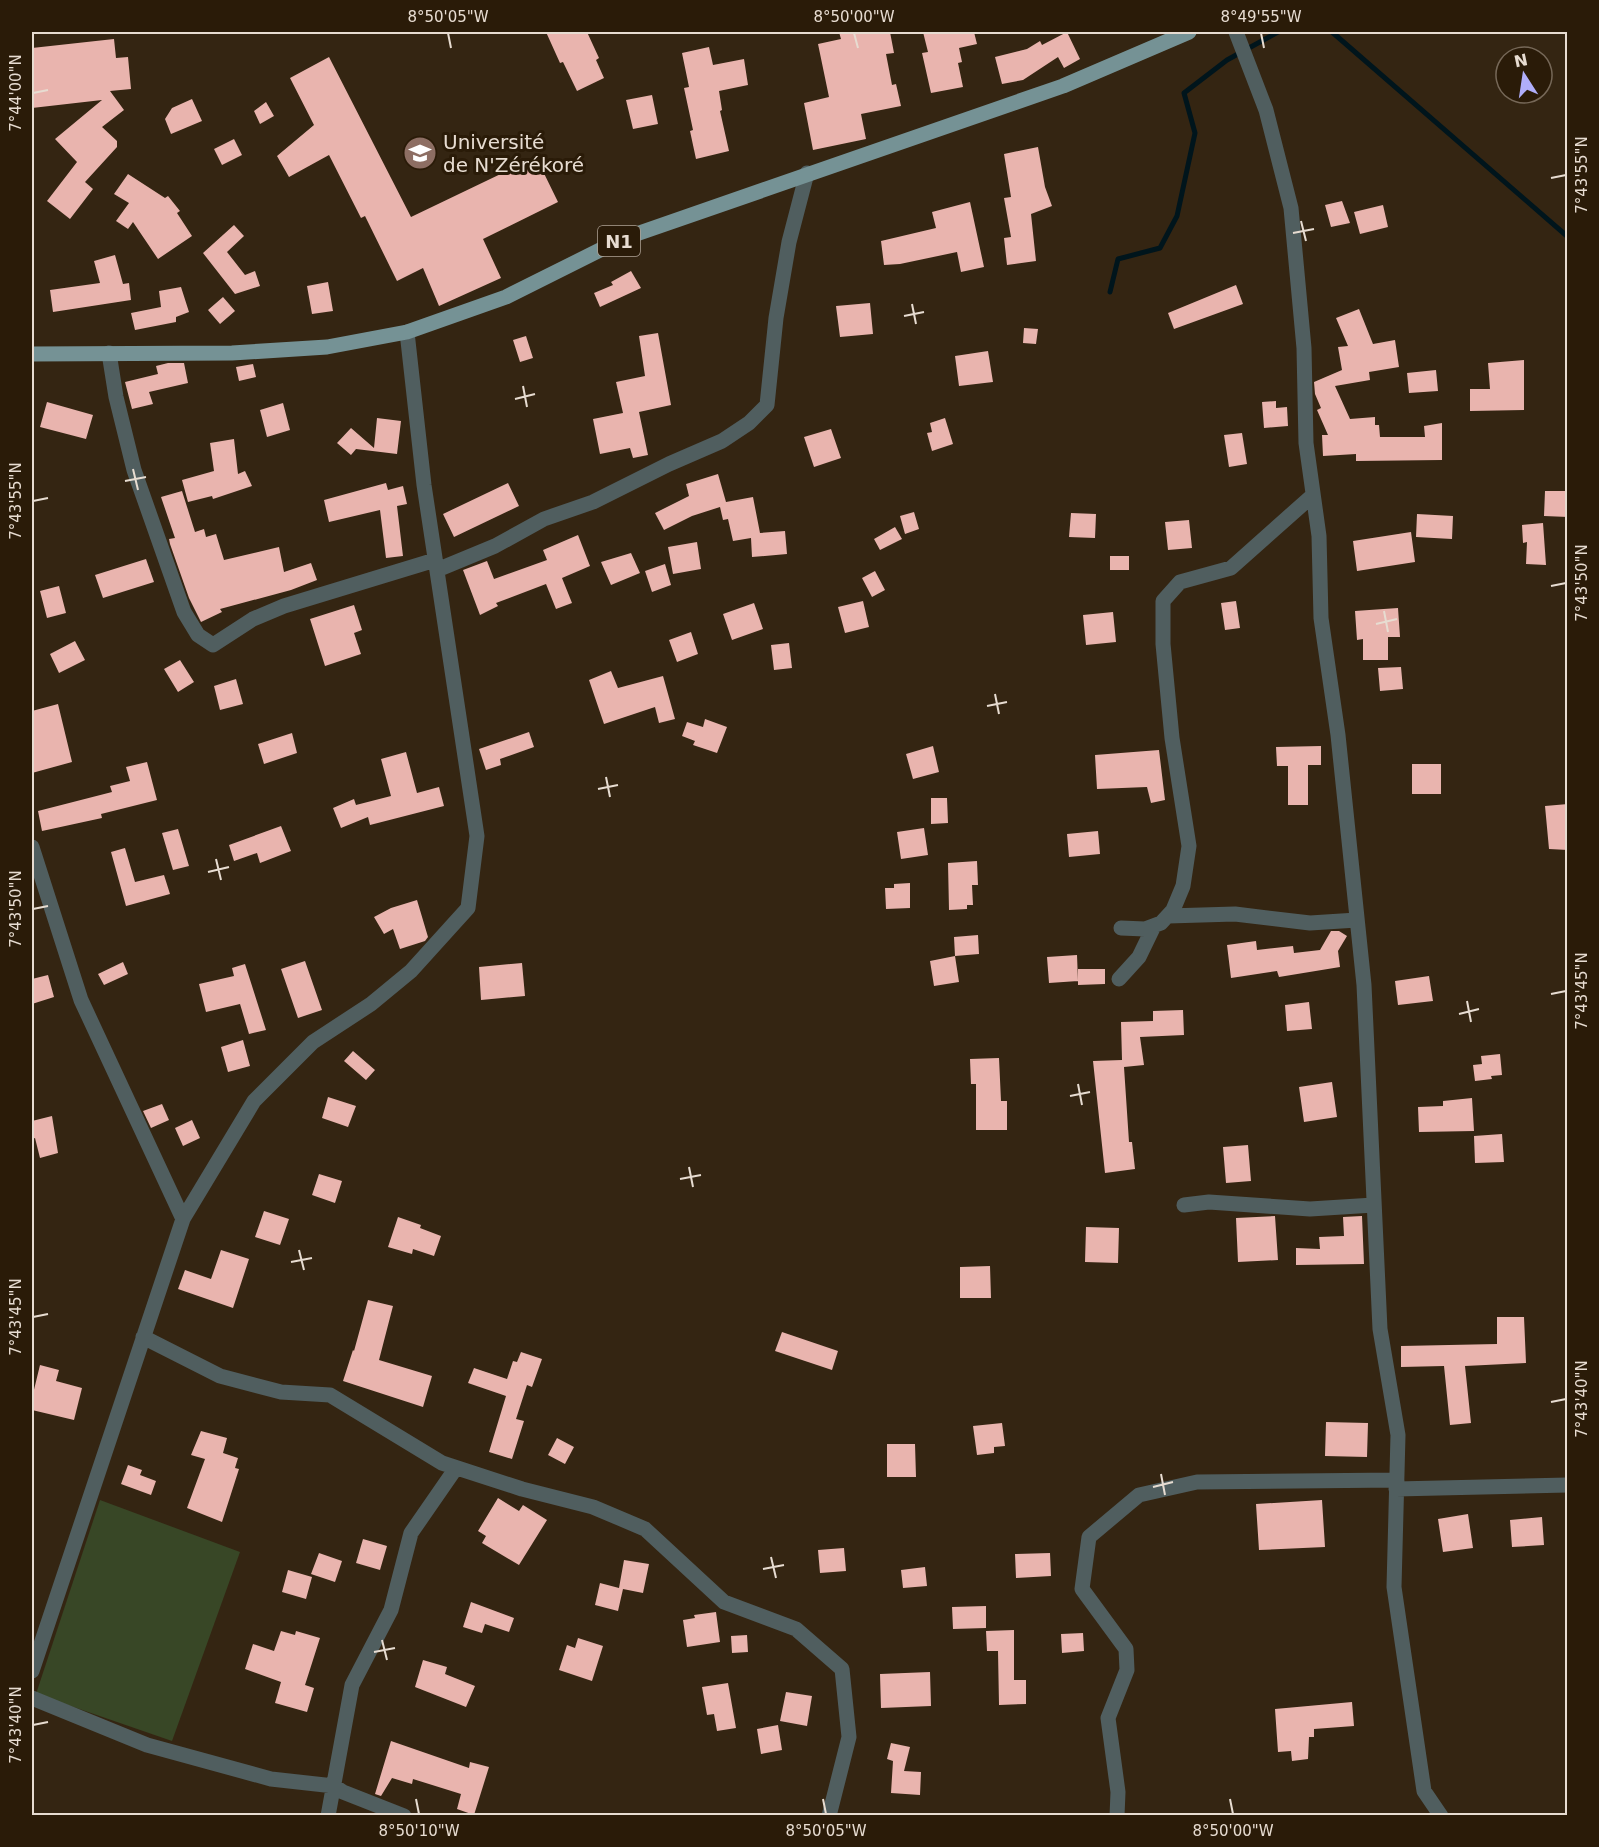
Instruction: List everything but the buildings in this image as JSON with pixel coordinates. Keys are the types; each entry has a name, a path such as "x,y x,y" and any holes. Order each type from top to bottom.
{"main road":[{"name":"N1","path":"32,354 232,354 327,347 407,332 506,297 622,239 1062,86 1189,32"}],"street":[{"path":"1236,32 1266,110 1291,208 1304,348 1306,443 1319,536 1321,618 1338,735 1364,985 1380,1329 1398,1435 1394,1587 1424,1791 1437,1812"},
{"path":"109,353 116,397 134,470 184,612 198,635 213,645 253,619 284,606 436,565 495,546 544,519 593,502 669,464 722,441 749,423 768,405 776,318 789,242 807,173"},
{"path":"32,1671 183,1218 254,1101 313,1042 371,1004 411,971 468,908 477,836 424,484 407,332"},
{"path":"1120,928 1145,929 1161,923 1168,916 1183,886 1189,846 1172,738 1163,644 1163,601 1180,582 1231,568 1313,495"},
{"path":"32,847 81,1000 183,1218"},
{"path":"1168,916 1235,914 1310,923 1357,920"},
{"path":"1119,979 1139,957 1154,926"},
{"path":"1184,1205 1209,1202 1310,1209 1374,1206"},
{"path":"143,1337 220,1376 281,1392 330,1395 442,1463 522,1489 593,1508 645,1529 724,1602 796,1629 842,1669 849,1737 829,1815"},
{"path":"328,1815 352,1685 391,1610 411,1533 456,1468"},
{"path":"1117,1815 1118,1792 1108,1718 1127,1670 1126,1649 1082,1589 1089,1537 1139,1495 1197,1482 1568,1485"},
{"path":"32,1698 147,1745 271,1779 334,1786 343,1792 404,1815"}],"green space":[{"path":"100,1500 240,1552 172,1741 36,1694"}],"waterway":[{"path":"1110,292 1118,259 1160,248 1177,216 1195,133 1184,93 1227,60 1278,32"},
{"path":"1332,32 1568,237"}],"place":[{"name":"Université de N'Zérékoré","path":"420,153"}]}
